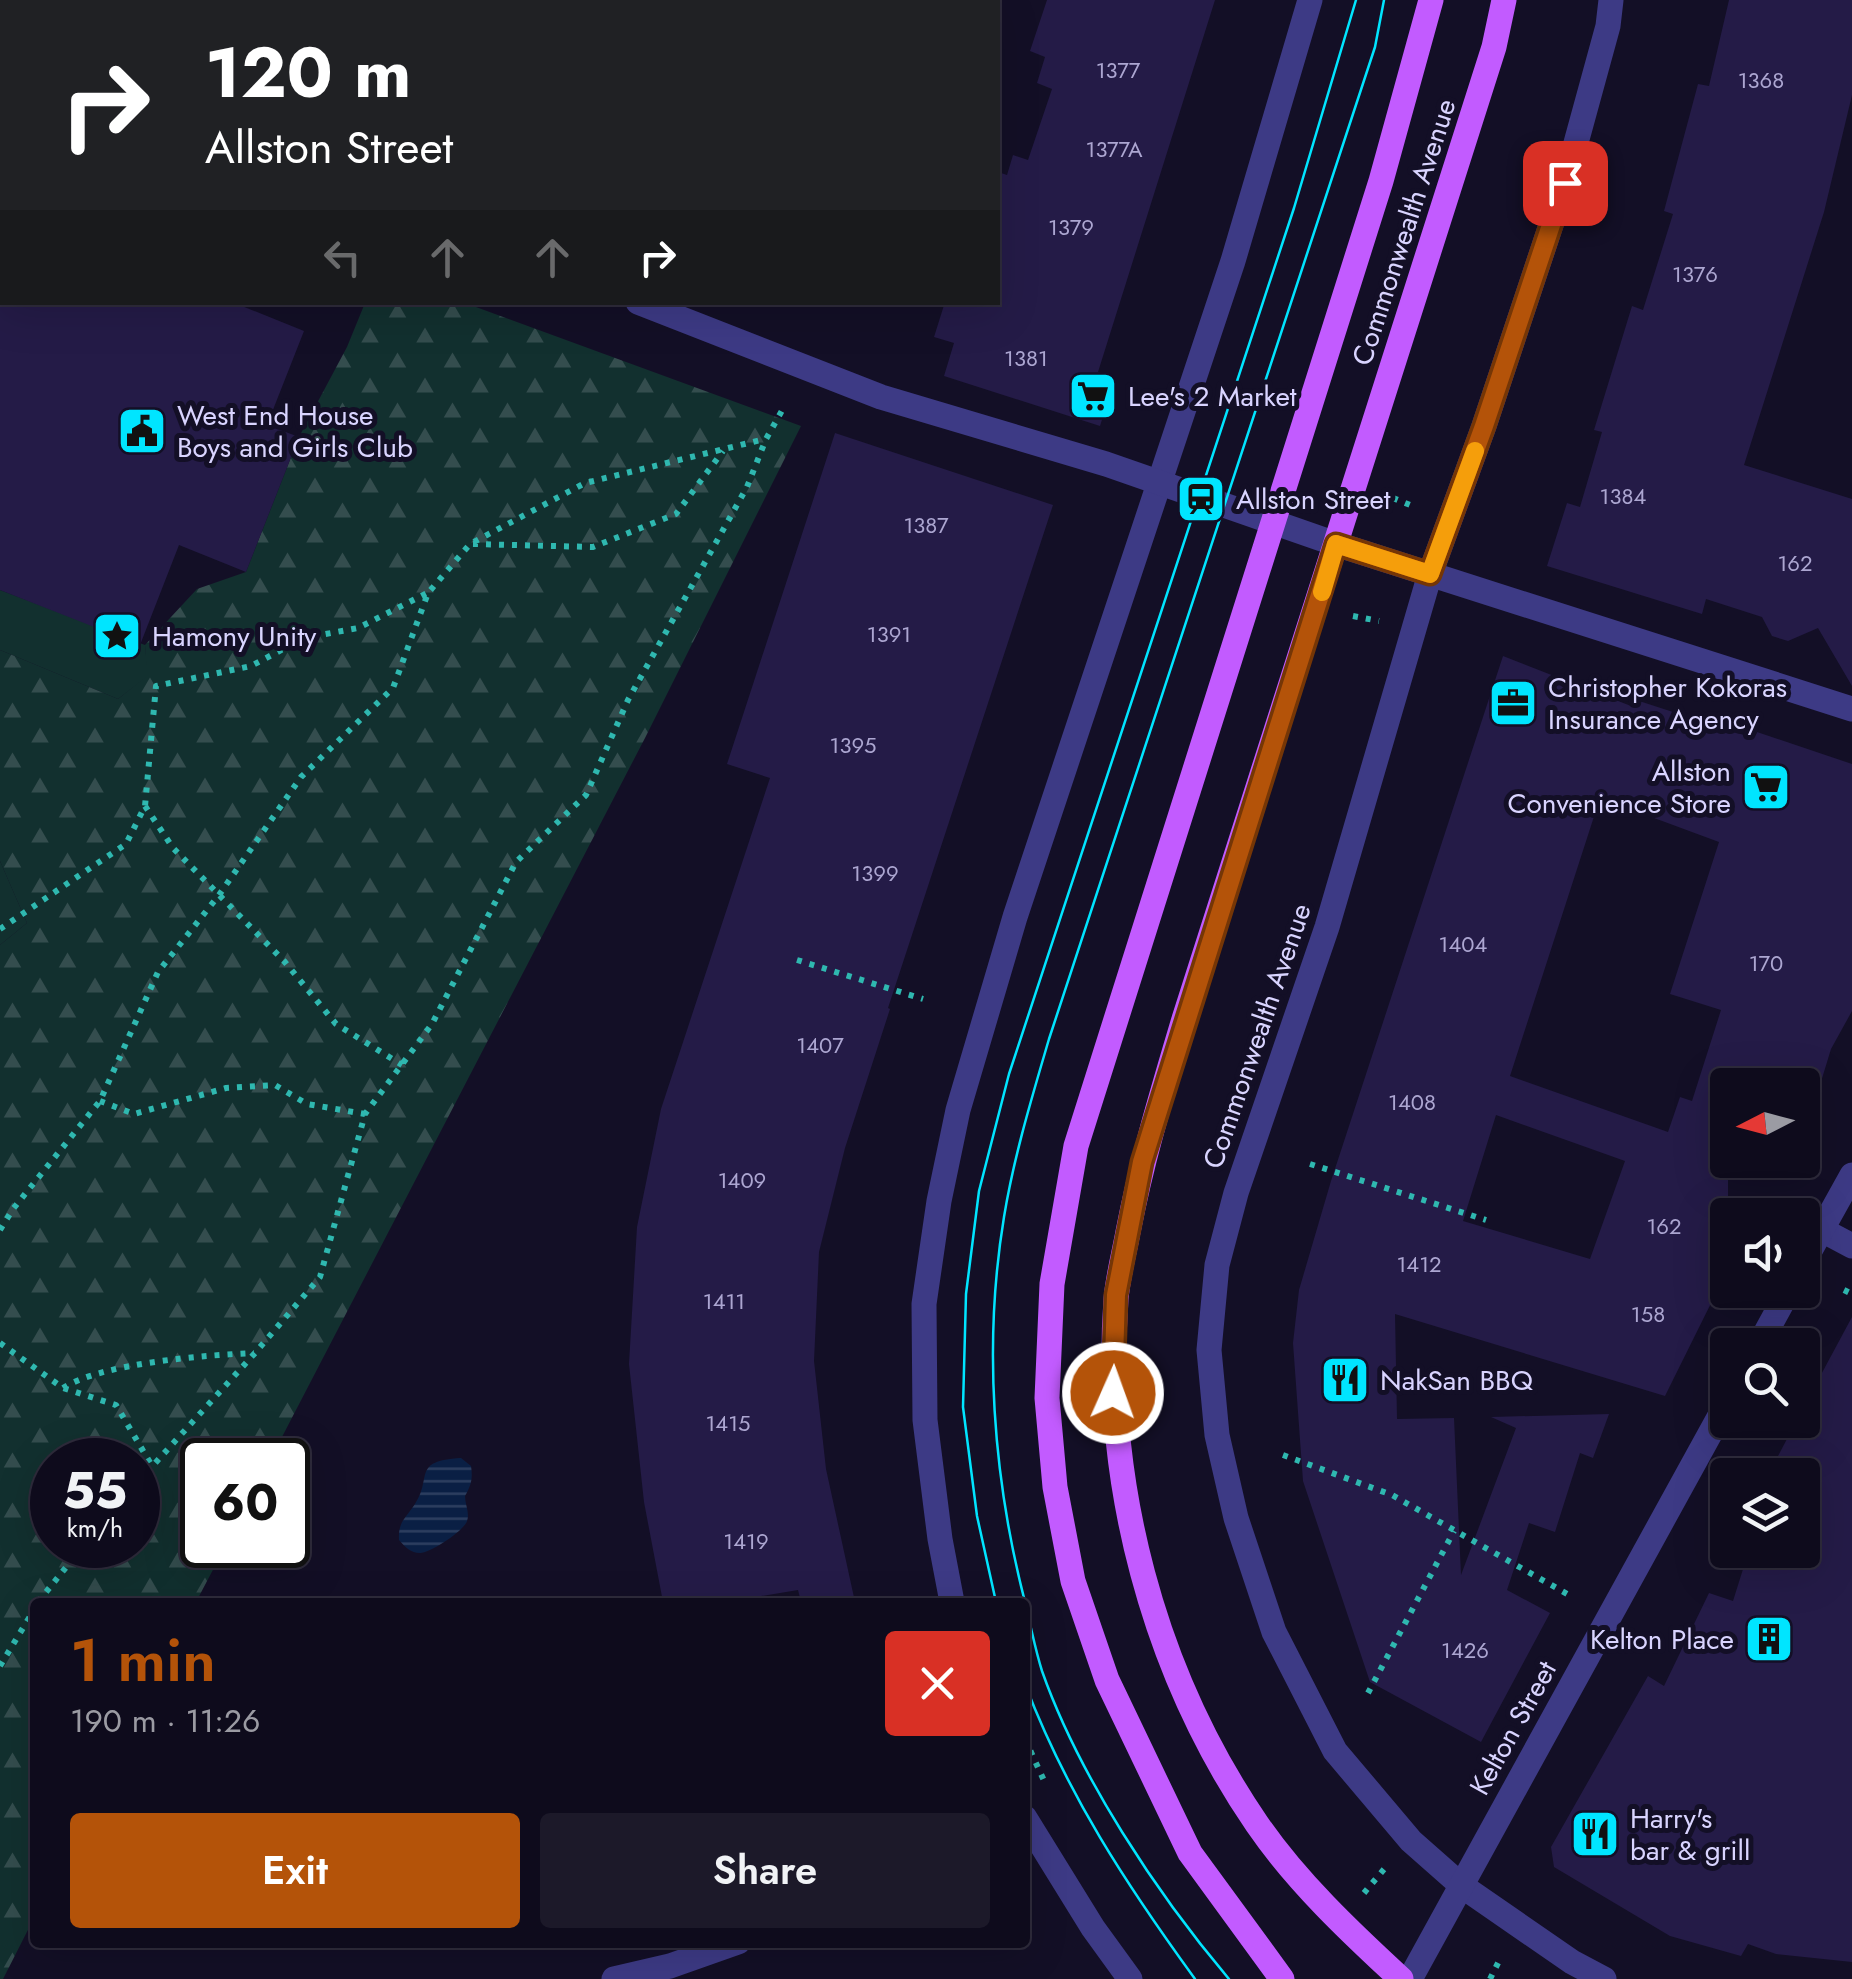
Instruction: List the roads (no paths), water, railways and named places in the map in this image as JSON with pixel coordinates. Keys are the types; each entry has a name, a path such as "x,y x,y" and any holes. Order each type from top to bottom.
{"main road":[{"name":"Commonwealth Avenue","path":"1282,1979 1190,1852 1107,1680 1073,1581 1055,1487 1047,1398 1052,1284 1076,1146 1381,181 1431,0"},
{"name":"Commonwealth Avenue","path":"1401,1979 1340,1923 1258,1825 1204,1734 1169,1654 1138,1558 1123,1482 1113,1393 1116,1295 1142,1162 1494,47 1504,0"}],"street":[{"path":"951,1598 925,1420 924,1304 939,1201 958,1110 1015,918 1233,261 1310,0"},
{"name":"Commonwealth Avenue","path":"1604,1979 1572,1962 1462,1886 1411,1841 1334,1750 1274,1632 1236,1518 1218,1435 1209,1350 1217,1264 1236,1194 1327,927 1430,574 1565,183 1608,26 1611,0"},
{"path":"646,305 846,385 1159,482 1336,544 1852,709"},
{"path":"1820,1234 1852,1175"},
{"path":"1822,1230 1852,1246"},
{"name":"Kelton Street","path":"1410,1979 1710,1435"},
{"path":"1030,1826 1093,1928 1130,1979"},
{"path":"614,1979 670,1966 721,1948"}],"water":[{"path":"461,1458 472,1471 465,1496 465,1525 431,1549 411,1551 399,1540 400,1529 420,1494 426,1472 435,1463"}],"tram line":[{"path":"995,1598 977,1516 963,1407 966,1294 979,1191 1009,1074 1294,208 1356,0"},
{"path":"1024,1598 1005,1507 993,1362 998,1265 1013,1172 1049,1039 1375,47 1384,0"},
{"path":"1030,1624 1042,1671 1058,1711 1098,1792 1148,1872 1229,1979"},
{"path":"1030,1696 1079,1801 1145,1908 1195,1979"}],"place":[{"name":"Lee's 2 Market","path":"1093,396"},
{"name":"West End House Boys and Girls Club","path":"142,431"},
{"name":"Allston Street","path":"1201,499"},
{"name":"Hamony Unity","path":"117,636"},
{"name":"Christopher Kokoras Insurance Agency","path":"1513,703"},
{"name":"Allston Convenience Store","path":"1766,787"},
{"name":"NakSan BBQ","path":"1345,1380"},
{"name":"Kelton Place","path":"1769,1639"},
{"name":"Harry's bar & grill","path":"1595,1834"}]}
